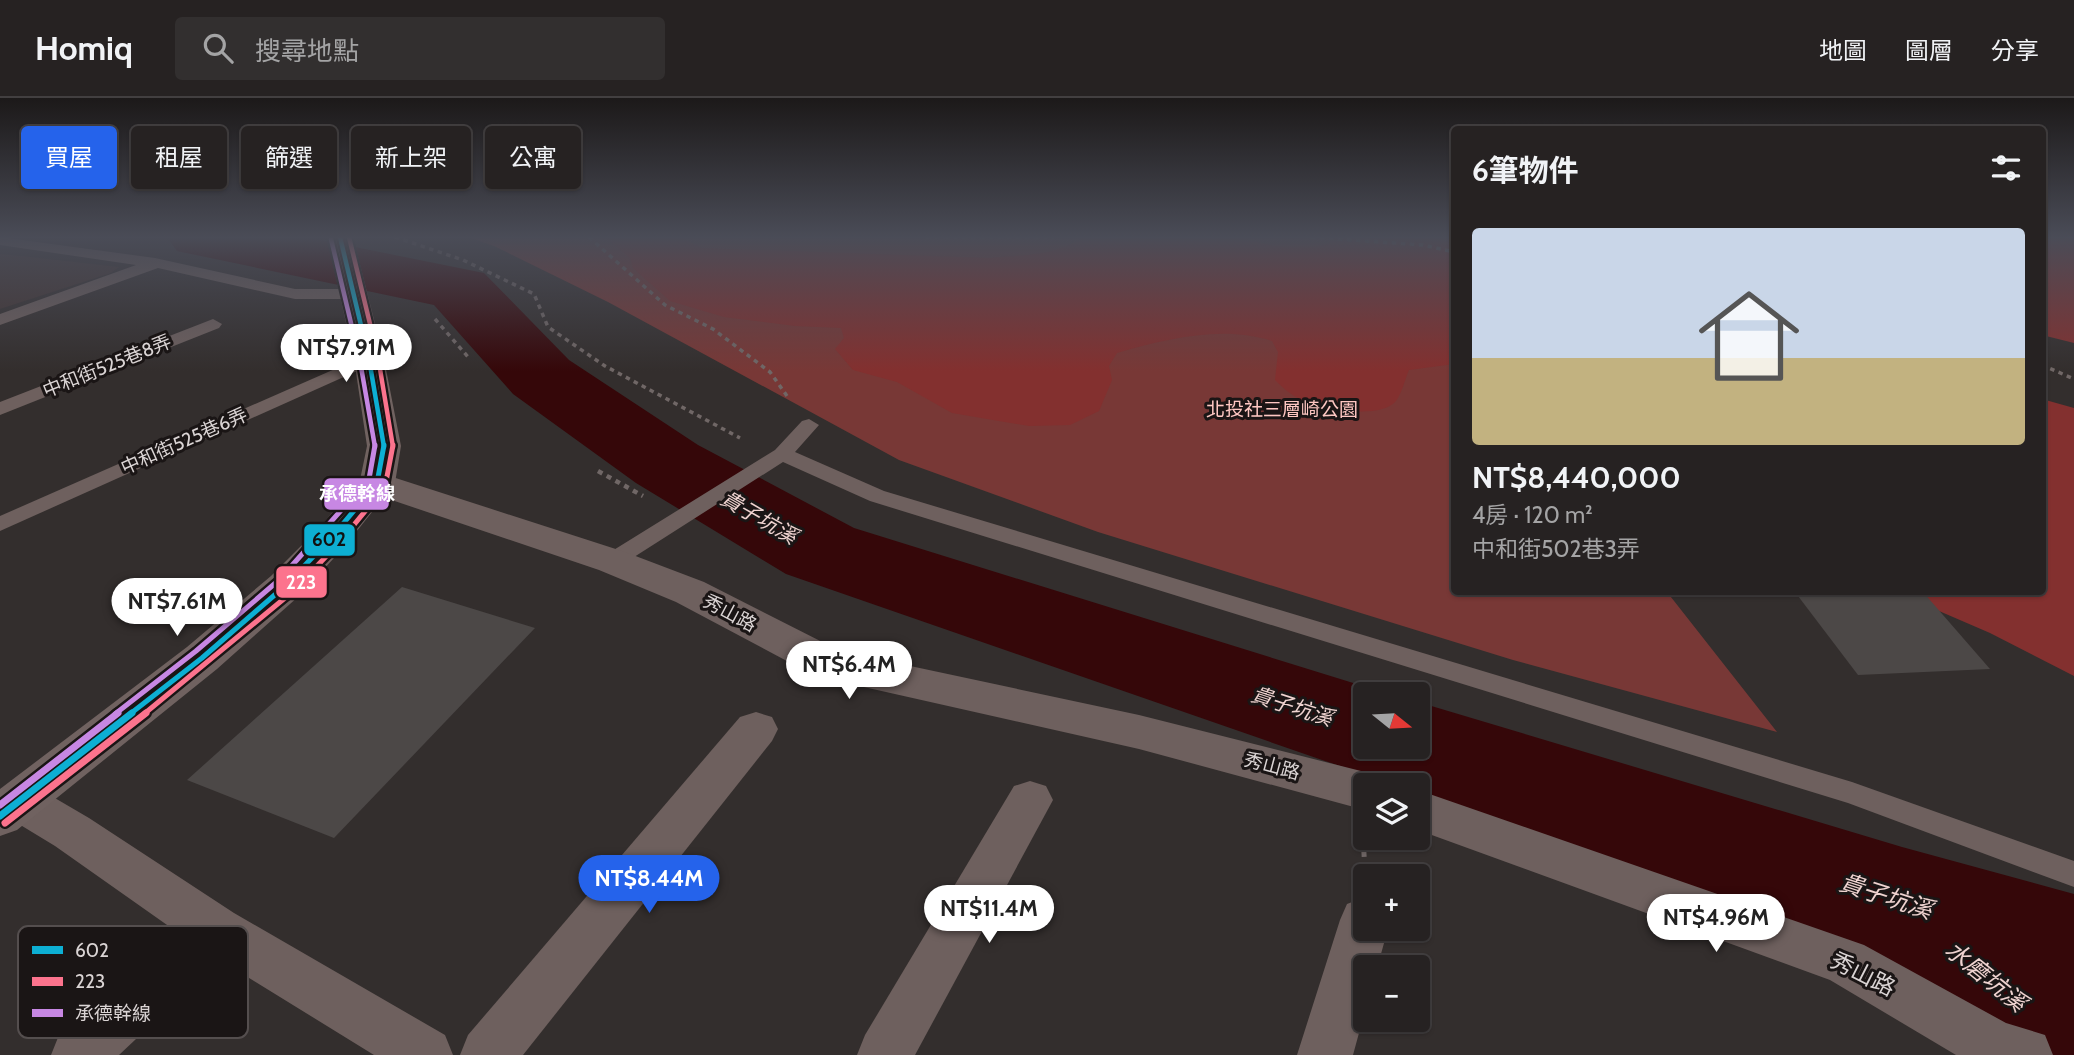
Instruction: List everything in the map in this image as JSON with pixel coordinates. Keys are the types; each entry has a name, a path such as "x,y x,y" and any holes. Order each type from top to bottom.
{"street":[{"path":"10,809 202,658 285,586 332,537 377,482 384,446 369,359 350,282"},
{"name":"秀山路","path":"377,482 612,561 690,592 830,665 1139,732 1353,788"},
{"path":"488,1055 755,729"},
{"path":"885,1055 1030,800"},
{"path":"10,809 72,832 210,926"},
{"name":"秀山路","path":"1430,814 1846,962 2010,1053"},
{"path":"1325,1055 1359,941"},
{"path":"248,949 425,1055"},
{"path":"79,1055 98,1038"}],"lane":[{"path":"0,320 104,282"},
{"path":"239,282 312,296 352,289"},
{"name":"中和街525巷8弄","path":"0,409 213,324"},
{"name":"中和街525巷6弄","path":"0,524 369,359"},
{"path":"612,561 782,454 808,425"},
{"path":"782,454 877,496 1852,793 2074,874"}],"path":[{"path":"508,282 534,294 548,327 605,366 717,427 762,448 782,454"},
{"path":"639,282 665,305 713,329 770,372 808,425"},
{"path":"435,319 469,358"},
{"path":"2046,367 2074,379"},
{"path":"598,471 682,517"}],"shaded area":[{"path":"0,282 84,282 0,309"},
{"path":"648,282 1451,282 1451,364 1409,370 1398,398 1388,407 1350,411 1302,400 1281,386 1275,380 1278,352 1272,341 1234,334 1195,336 1117,353 1109,366 1112,380 1099,411 1070,425 1029,426 952,413 897,382 853,370 835,349 844,338 841,328 795,326 724,317 670,301"},
{"path":"2046,282 2074,282 2074,343 2046,336"},
{"path":"2046,400 2074,408 2074,676 1990,633 1902,595 2046,595"}],"green space":[{"name":"北投社三層崎公園","path":"567,282 1451,282 1451,595 1669,595 1777,732 1513,660 1098,532 899,460"}],"building":[{"path":"402,587 535,628 334,838 187,780"},
{"path":"1797,595 1926,595 1990,669 1858,675"}],"waterway":[{"name":"貴子坑溪","path":"426,282 458,288 541,377 667,464 820,551 1353,726"},
{"name":"貴子坑溪","path":"1430,751 1902,905 2074,956"},
{"name":"水磨坑溪","path":"1933,932 2001,991 2074,1042"}],"transit line":[{"name":"承德幹線","path":"0,805 196,651 279,580 369,479 375,446 360,361 341,282"},
{"name":"602","path":"0,816 202,658 285,586 332,537 377,483 384,446 369,359 351,282"},
{"name":"223","path":"5,823 207,665 291,593 339,543 385,487 393,445 378,357 360,282"}]}
